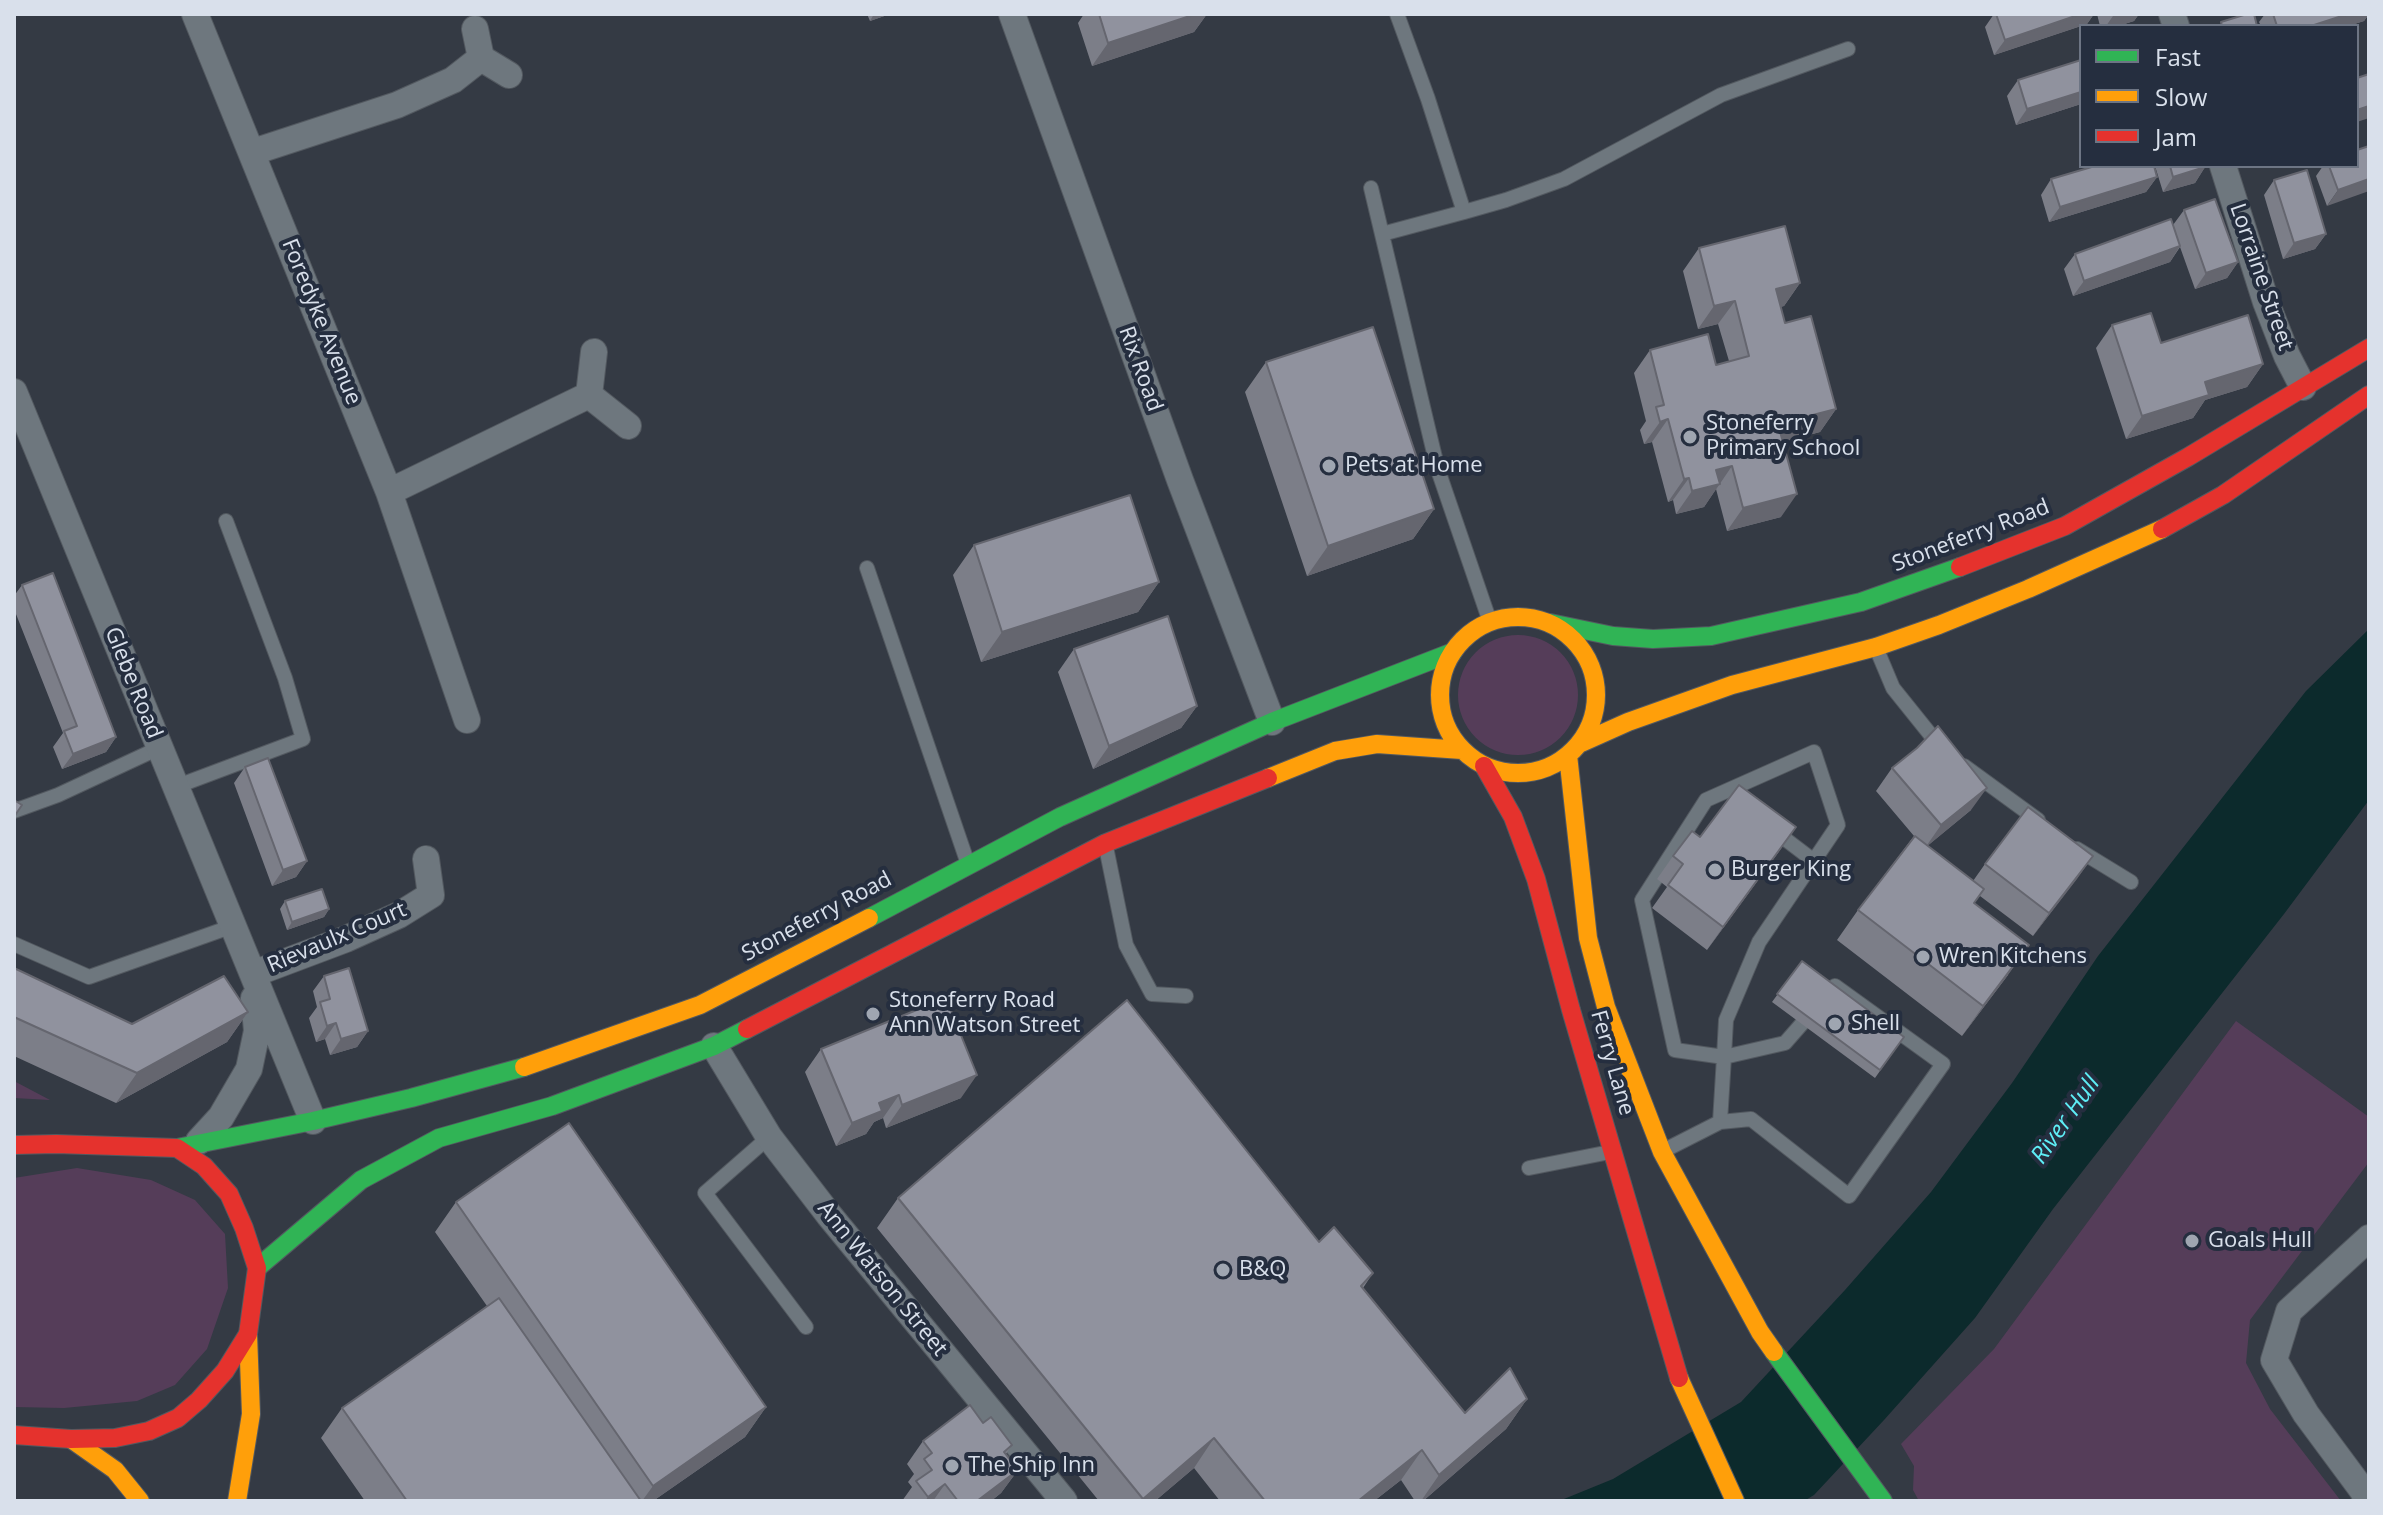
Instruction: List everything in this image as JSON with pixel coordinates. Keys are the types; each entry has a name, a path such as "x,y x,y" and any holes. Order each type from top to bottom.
{"main road":[{"name":"Stoneferry Road","path":"1550,623 1613,636 1653,639 1711,636 1861,602 1920,583 2065,526 2188,457 2369,348"},
{"path":"1574,749 1592,722 1597,699 1594,676 1585,654 1570,636 1550,623 1509,617 1490,622 1469,634 1453,652 1442,676 1440,702 1447,728 1462,750 1484,766 1505,772 1528,773 1549,767 1574,749 1642,716 1732,685 1876,647 2028,589 2147,537 2223,495 2369,395"},
{"name":"Stoneferry Road","path":"14,1145 186,1146 313,1121 527,1066 700,1005 1060,817 1272,722 1453,652"},
{"path":"257,1268 361,1180 439,1138 552,1106 714,1046 1106,843 1335,751 1377,744 1462,750"},
{"name":"Ferry Lane","path":"1574,749 1588,938 1606,1007 1662,1152 1760,1332 1883,1501"},
{"name":"Ferry Lane","path":"1484,766 1513,817 1536,879 1679,1380 1735,1501"},
{"path":"186,1146 229,1194 257,1268 248,1334 251,1414 237,1501"},
{"path":"14,1435 71,1439 127,1436 149,1431 178,1418 199,1400 225,1371 248,1334"},
{"path":"71,1439 115,1470 140,1501"}],"street":[{"name":"Foredyke Avenue","path":"195,14 389,492 467,720"},
{"name":"Rix Road","path":"1012,14 1180,480 1272,722"},
{"path":"475,29 481,58 509,75"},
{"path":"253,152 397,105 453,80 481,58"},
{"name":"Lorraine Street","path":"2224,168 2266,302 2303,387"},
{"path":"589,395 594,352"},
{"name":"Glebe Road","path":"14,392 313,1121"},
{"path":"389,492 589,395"},
{"path":"589,395 628,426"},
{"name":"Rievaulx Court","path":"253,974 346,939 386,921 431,895 426,859"},
{"name":"Glebe Road","path":"186,1146 221,1117 249,1069 257,1031 253,974"},
{"name":"Ann Watson Street","path":"714,1046 769,1137 829,1215 1064,1501"},
{"path":"2367,1501 2363,1491 2306,1414 2274,1360 2289,1311 2369,1238"}],"lane":[{"path":"1397,14 1464,212"},
{"path":"1382,234 1506,200 1564,179 1721,95 1848,49"},
{"path":"1371,188 1438,470 1490,622"},
{"path":"175,787 303,739 285,678 226,521"},
{"path":"867,568 968,865"},
{"path":"1876,647 1893,688 1945,753 2084,854 2131,882"},
{"path":"14,811 58,795 159,748"},
{"path":"1662,1152 1720,1122 1751,1119 1849,1196 1943,1064 1835,986 1785,1043 1724,1057 1675,1050 1642,900 1706,800 1729,796 1814,752 1838,825 1759,942 1726,1020 1724,1057 1720,1122"},
{"path":"1758,818 1814,861"},
{"path":"1106,843 1126,945 1152,994 1186,996"},
{"path":"14,944 89,977 233,926"},
{"path":"769,1137 705,1193 806,1327"},
{"path":"1529,1168 1614,1151"}],"shaded area":[{"path":"1518,635 1541,640 1560,653 1573,672 1578,695 1573,718 1560,737 1541,750 1518,755 1495,750 1476,737 1463,718 1458,695 1463,672 1476,653 1495,640"},
{"name":"Goals Hull","path":"2236,1021 2369,1117 2369,1162 2250,1320 2246,1363 2270,1409 2341,1501 1919,1501 1913,1490 1914,1466 1901,1444 1994,1349"},
{"path":"14,1081 50,1100 14,1098"},
{"path":"77,1168 151,1180 195,1200 225,1234 228,1288 207,1349 175,1385 137,1401 64,1408 14,1407 14,1178"}],"water":[{"name":"River Hull","path":"2369,629 2369,800 2284,914 2053,1209 1975,1318 1884,1420 1814,1495 1804,1501 1559,1501 1613,1479 1741,1402 1931,1192 2012,1083 2098,956 2306,691"}],"building":[{"path":"1099,14 1196,14 1108,43"},
{"path":"1996,14 2081,14 2005,40"},
{"path":"2254,14 2256,24 2222,24"},
{"path":"2273,14 2348,14 2317,24 2276,24"},
{"path":"2079,61 2079,93 2027,109 2018,80"},
{"path":"2369,74 2369,106 2359,109 2359,77"},
{"path":"2369,146 2369,179 2338,190 2330,168 2359,168 2359,149"},
{"path":"2088,168 2155,168 2157,177 2060,207 2051,179"},
{"path":"2171,168 2202,168 2173,177"},
{"path":"2307,170 2326,234 2294,243 2274,180"},
{"path":"2215,199 2238,262 2206,273 2184,210"},
{"path":"2171,219 2180,246 2084,281 2075,254"},
{"path":"1785,226 1800,283 1776,289 1785,323 1811,316 1836,409 1778,424 1797,494 1743,508 1732,466 1716,470 1720,484 1692,491 1689,478 1684,479 1668,419 1660,422 1656,407 1664,405 1650,350 1708,334 1716,365 1749,356 1735,301 1714,306 1699,248"},
{"path":"2151,313 2161,343 2248,315 2263,364 2205,382 2209,395 2142,416 2112,325"},
{"name":"Pets at Home","path":"1373,327 1434,509 1328,546 1266,362"},
{"path":"1130,495 1159,582 1002,632 974,545"},
{"path":"53,573 116,737 73,754 64,731 77,726 22,585"},
{"path":"1168,616 1197,706 1109,746 1074,649"},
{"path":"1938,726 1987,788 1941,825 1892,768"},
{"path":"268,758 307,861 283,870 245,767"},
{"name":"Burger King","path":"1739,785 1796,827 1723,927 1668,885 1683,864 1673,856 1692,831 1700,837"},
{"path":"14,800 22,805 14,817"},
{"path":"2028,807 2093,856 2049,913 1985,864"},
{"path":"1915,836 1984,889 1974,903 2029,945 1983,1006 1858,910"},
{"path":"322,889 329,909 292,922 285,901"},
{"name":"Shell","path":"1802,961 1904,1037 1880,1070 1777,994"},
{"path":"14,968 132,1024 224,976 248,1012 137,1073 14,1017"},
{"path":"349,968 368,1031 341,1039 336,1023 327,1026 320,1002 330,999 324,976"},
{"path":"946,998 977,1075 902,1105 899,1095 879,1103 882,1111 852,1123 821,1049"},
{"path":"1127,1000 1319,1242 1334,1227 1373,1273 1361,1286 1465,1413 1510,1368 1527,1399 1439,1475 1422,1450 1358,1501 1265,1501 1214,1438 1143,1499 898,1198"},
{"path":"569,1123 766,1407 653,1486 456,1202"},
{"path":"499,1298 641,1501 407,1501 342,1408"},
{"path":"970,1405 983,1423 991,1417 1012,1445 1004,1452 1018,1470 977,1501 958,1501 945,1484 928,1497 916,1481 932,1470 924,1459 932,1453 923,1441"}],"traffic: fast":[{"path":"1550,623 1613,636 1653,639 1711,636 1861,602 1960,567"},
{"path":"869,918 1060,817 1272,722 1453,652"},
{"path":"257,1268 361,1180 439,1138 552,1106 714,1046 747,1029"},
{"path":"177,1148 313,1121 524,1067"},
{"path":"1774,1352 1883,1501"}],"traffic: slow":[{"path":"1581,743 1628,722 1732,685 1876,647 1939,625 2162,529"},
{"path":"1518,617 1548,623 1573,640 1590,665 1596,695 1590,725 1573,750 1548,767 1518,773 1488,767 1463,750 1446,725 1440,695 1446,665 1463,640 1488,623 1518,617"},
{"path":"1268,778 1335,751 1377,744 1462,750"},
{"path":"1568,755 1588,938 1606,1007 1662,1152 1760,1332 1774,1352"},
{"path":"524,1067 700,1005 869,918"},
{"path":"237,1501 251,1414 248,1334"},
{"path":"1679,1378 1735,1501"},
{"path":"71,1439 115,1470 140,1501"}],"traffic: jam":[{"path":"1960,567 2065,526 2188,457 2369,348"},
{"path":"2162,529 2223,495 2369,395"},
{"path":"1484,766 1513,817 1536,879 1571,1010 1679,1378"},
{"path":"747,1029 1106,843 1268,778"},
{"path":"14,1145 177,1148 204,1166 229,1194 257,1268 248,1334 225,1371 178,1418 149,1431 115,1438 14,1435"}],"place":[{"name":"Stoneferry Primary School","path":"1690,437"},
{"name":"Pets at Home","path":"1329,466"},
{"name":"Burger King","path":"1715,870"},
{"name":"Wren Kitchens","path":"1923,957"},
{"name":"Stoneferry Road Ann Watson Street","path":"873,1014"},
{"name":"Shell","path":"1835,1024"},
{"name":"Goals Hull","path":"2192,1241"},
{"name":"B&Q","path":"1223,1270"},
{"name":"The Ship Inn","path":"952,1466"}]}
